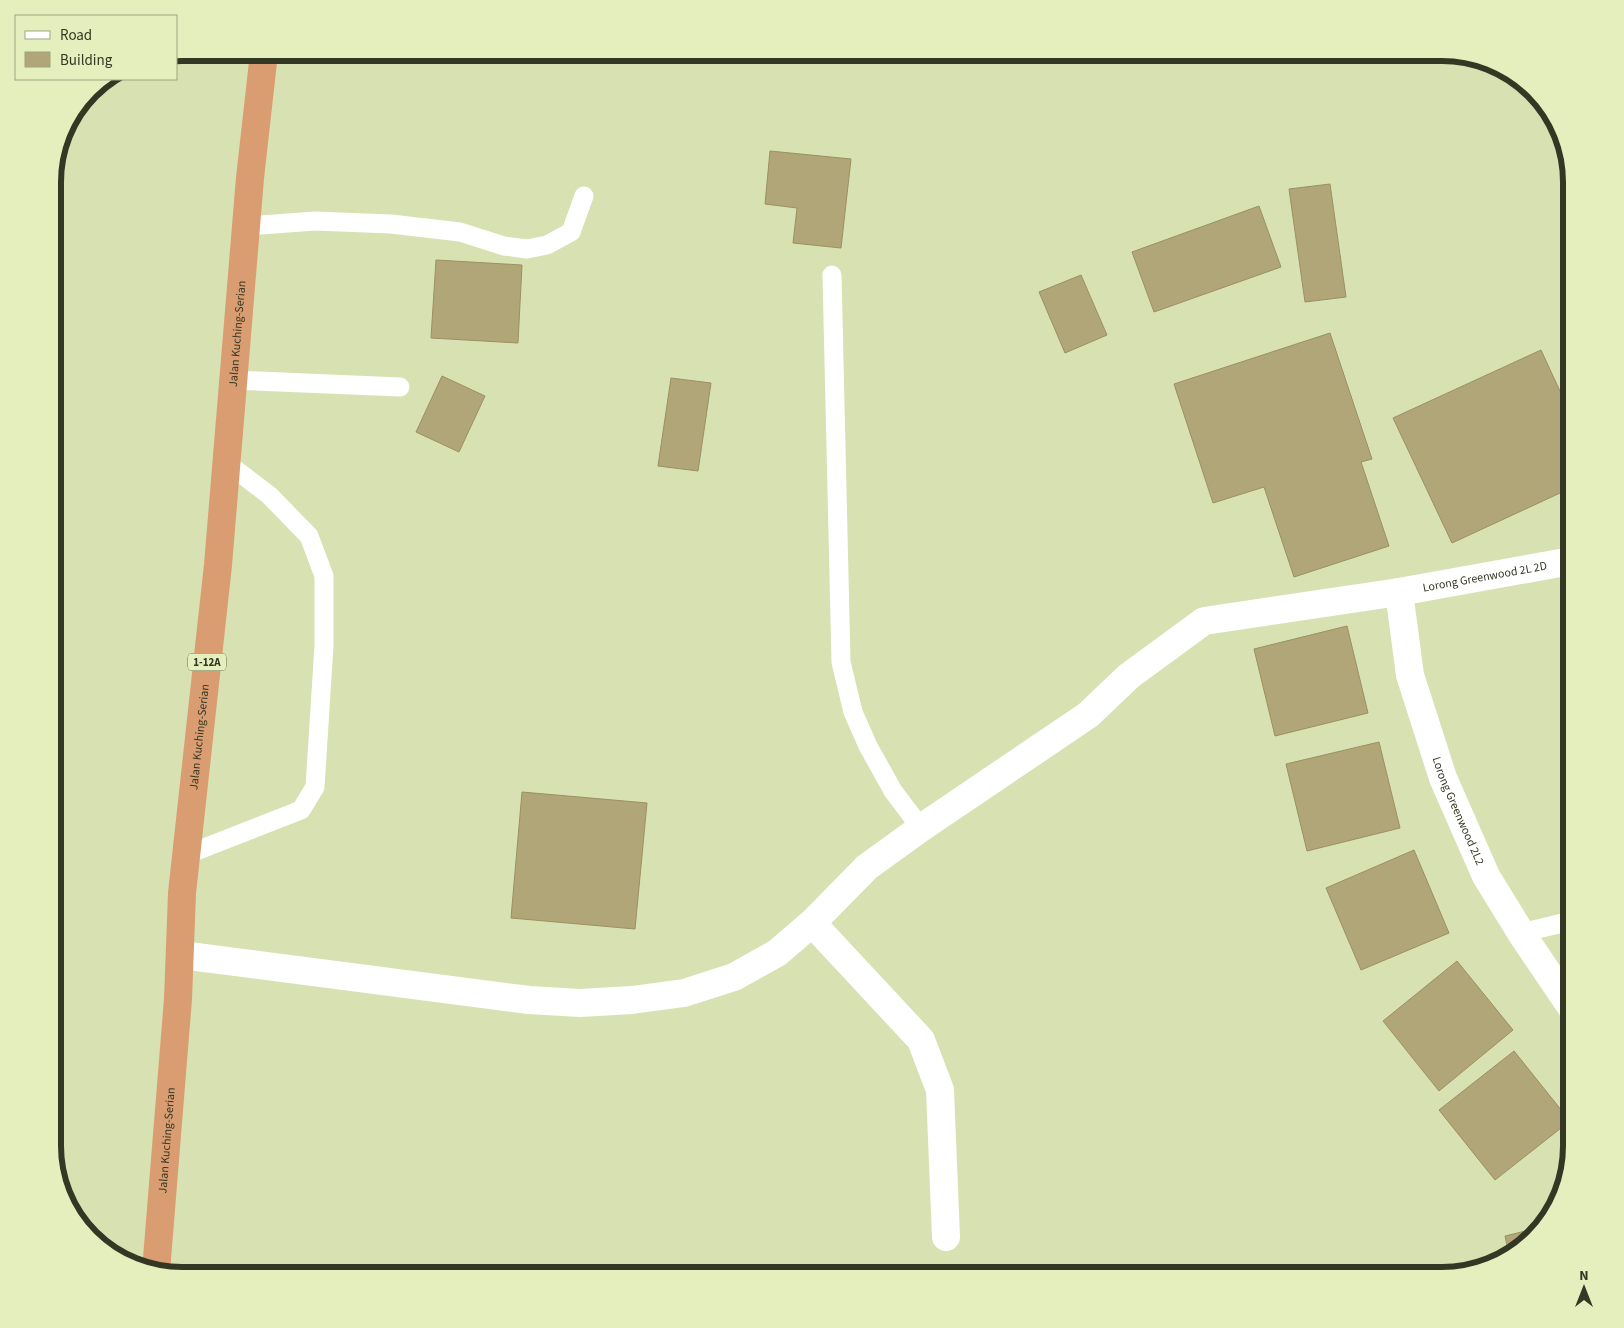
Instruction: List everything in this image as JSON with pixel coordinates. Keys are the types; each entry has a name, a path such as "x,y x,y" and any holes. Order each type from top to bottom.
{"highway":[{"name":"Jalan Kuching-Serian","path":"157,1264 181,955 182,893 217,574 246,226 263,62"}],"street":[{"name":"Lorong Greenwood 2L 2D","path":"181,955 529,1000 589,1002 632,1000 684,993 734,977 777,953 812,923 867,867 921,828 1088,715 1129,676 1204,621 1399,592 1563,563"},
{"name":"Lorong Greenwood 2L2","path":"1399,592 1410,676 1443,778 1486,876 1521,933 1563,994"},
{"path":"812,923 921,1040 940,1090 946,1237"}],"lane":[{"path":"246,226 315,221 391,224 460,232 504,246 527,249 547,245 572,232 584,196"},
{"path":"832,275 841,662 853,712 868,746 893,791 921,828"},
{"path":"233,380 400,387"},
{"path":"186,855 300,810 316,787 324,646 324,576 309,536 269,494 227,463"},
{"path":"1521,933 1563,923"}],"building":[{"path":"770,151 851,159 841,248 793,243 797,208 765,204"},
{"path":"1330,184 1346,297 1305,302 1289,189"},
{"path":"1259,206 1281,267 1154,312 1132,252"},
{"path":"436,260 522,265 518,343 431,338"},
{"path":"1081,275 1107,335 1065,353 1039,292"},
{"path":"1330,333 1372,459 1361,462 1389,546 1294,577 1264,487 1213,503 1174,384"},
{"path":"1541,350 1563,398 1563,492 1452,543 1393,418"},
{"path":"442,376 485,396 459,452 416,432"},
{"path":"671,378 711,383 698,471 658,466"},
{"path":"1347,626 1368,713 1275,736 1254,649"},
{"path":"1379,742 1400,828 1307,851 1286,764"},
{"path":"522,792 647,803 635,929 511,918"},
{"path":"1414,850 1449,933 1361,970 1326,888"},
{"path":"1457,961 1513,1030 1439,1091 1383,1021"},
{"path":"1514,1051 1563,1112 1563,1127 1495,1180 1439,1110"},
{"path":"1528,1231 1507,1248 1505,1236"}]}
